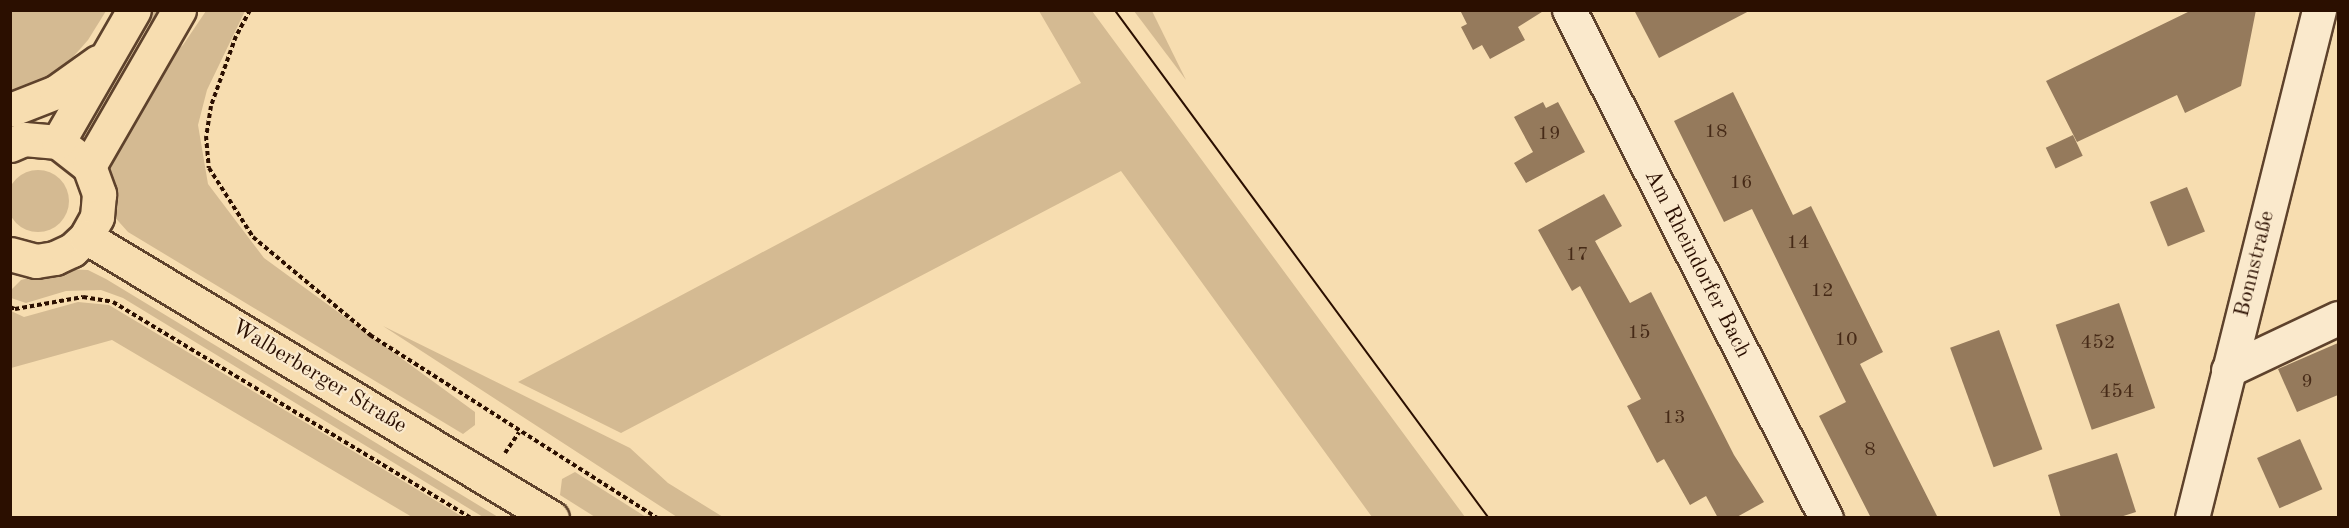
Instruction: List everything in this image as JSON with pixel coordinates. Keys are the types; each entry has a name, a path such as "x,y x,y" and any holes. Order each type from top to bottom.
{"main road":[{"path":"58,142 134,10"},
{"path":"89,165 179,10"},
{"path":"10,110 56,92 107,55"},
{"path":"10,146 24,140 58,142 89,165 99,194 97,217 86,237 55,258 36,261 12,258"},
{"name":"Walberberger Straße","path":"86,237 552,518"}],"street":[{"name":"Am Rheindorfer Bach","path":"1569,10 1826,518"},
{"name":"Bonnstraße","path":"2192,518 2319,10"},
{"path":"2228,370 2338,318"}],"path":[{"path":"250,10 236,36 211,106 206,136 209,168 253,237 370,335 657,518"},
{"path":"10,307 15,309 82,297 113,302 471,518"}],"shaded area":[{"path":"10,11 106,11 88,40 59,73 11,95"},
{"path":"150,11 162,11 162,117 150,117"},
{"path":"206,11 245,11 207,90 198,125 208,184 264,258 475,412 475,425 463,434 128,232 111,213 101,169 152,71 183,45"},
{"path":"1039,11 1092,11 1465,517 1372,517 1121,171 621,433 518,382 1081,83"},
{"path":"1134,11 1152,11 1186,80"},
{"path":"38,170 60,179 69,201 60,223 38,232 16,223 7,201 16,179"},
{"path":"63,269 88,270 106,279 498,517 483,517 123,298 101,290 66,291 26,303 11,298 11,290 21,280"},
{"path":"78,302 109,305 463,517 412,517 112,340 11,368 11,311 24,317"},
{"path":"383,326 630,448 668,483 723,517 677,517"},
{"path":"575,472 646,517 595,517 560,495 562,479"}],"building":[{"path":"1460,10 1545,10 1518,27 1525,40 1490,59 1482,45 1473,50 1461,27 1467,24"},
{"path":"1634,10 1751,10 1659,58"},
{"path":"2192,10 2256,10 2241,86 2185,113 2177,95 2077,142 2046,81"},
{"path":"1733,92 1793,215 1811,206 1883,352 1860,364 1938,518 1871,518 1819,416 1846,402 1752,209 1724,222 1674,121"},
{"path":"1543,102 1546,108 1558,102 1585,152 1526,183 1514,163 1533,152 1514,117"},
{"path":"2073,135 2083,156 2056,169 2046,148"},
{"path":"2187,187 2205,232 2168,246 2150,202"},
{"path":"1604,194 1622,226 1595,241 1630,303 1651,292 1734,455 1764,502 1735,518 1718,518 1706,496 1690,505 1664,459 1657,463 1627,406 1641,399 1580,286 1572,291 1538,230"},
{"path":"2119,303 2155,408 2092,430 2056,325"},
{"path":"1999,330 2042,449 1994,467 1950,348"},
{"path":"2338,343 2338,395 2297,412 2278,369"},
{"path":"2300,439 2322,489 2279,508 2257,458"},
{"path":"2117,453 2136,512 2117,518 2061,518 2048,475"}],"tram line":[{"path":"1115,10 1489,518"}]}
